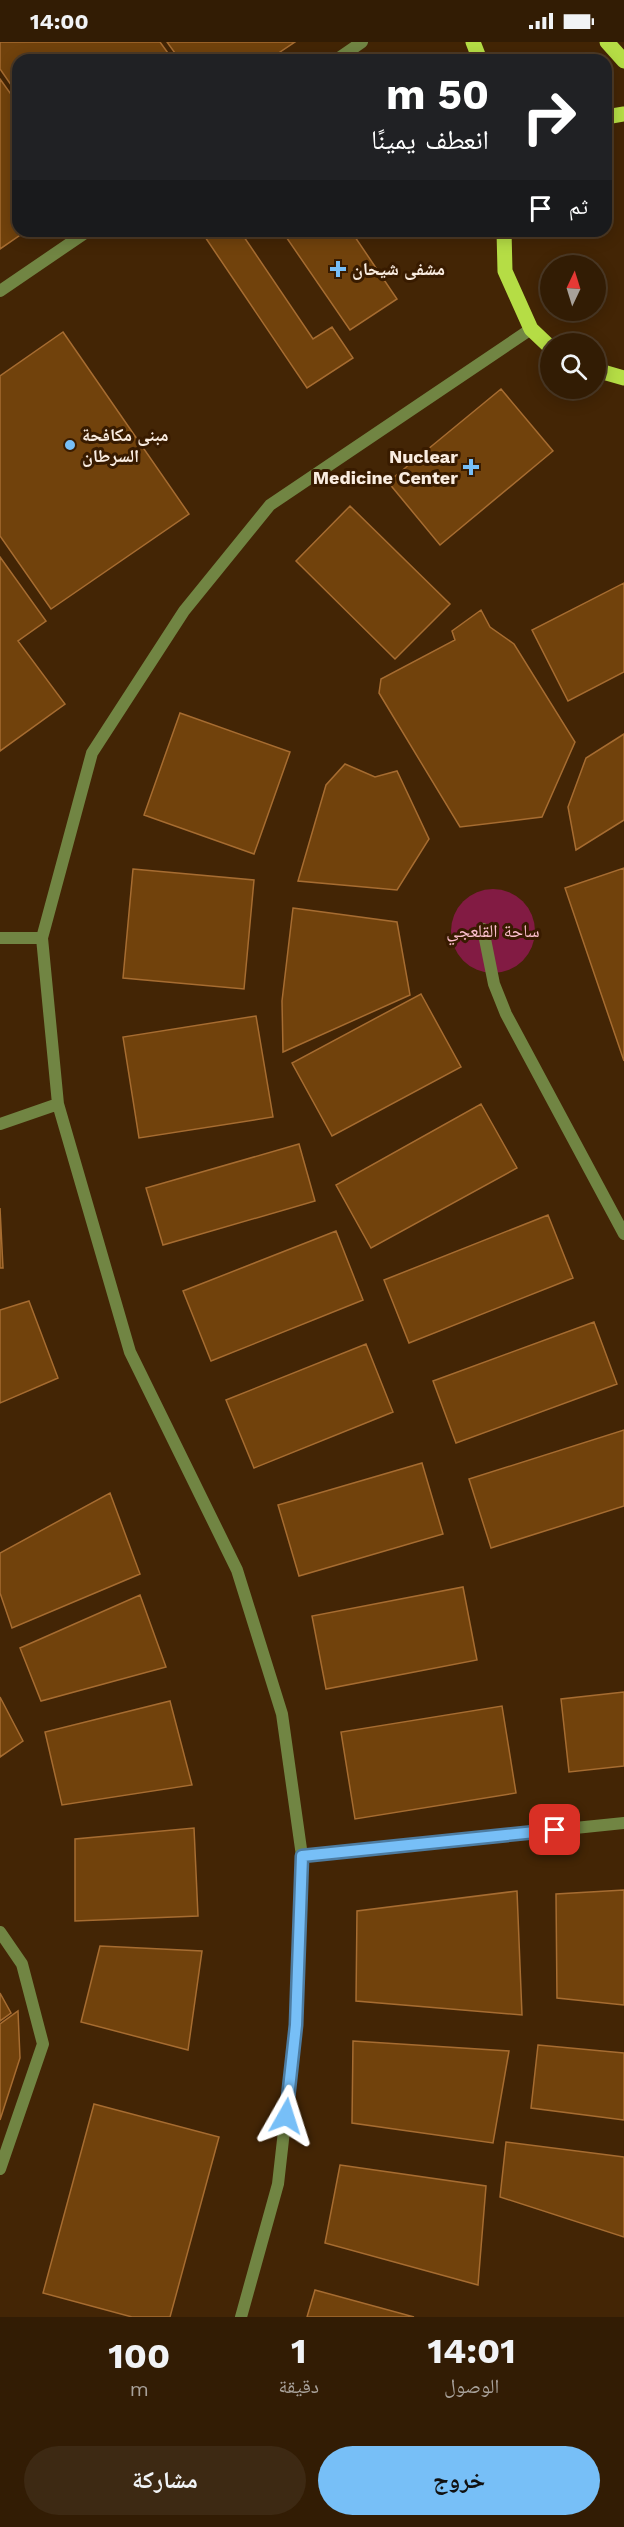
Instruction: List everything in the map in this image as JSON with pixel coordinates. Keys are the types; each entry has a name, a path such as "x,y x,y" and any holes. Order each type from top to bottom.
{"main road":[{"path":"606,42 624,61"},
{"path":"504,237 506,271 531,329 540,338"},
{"path":"606,373 624,378"}],"street":[{"path":"345,54 362,42"},
{"path":"0,291 79,237"},
{"path":"241,2317 278,2184 296,2025 302,1856 282,1714 237,1570 130,1352 58,1104 42,938 92,753 191,602 270,506 531,329"},
{"path":"483,929 494,984 506,1014 624,1234"},
{"path":"0,938 42,938"},
{"path":"0,1124 58,1104"},
{"path":"302,1856 624,1823"},
{"path":"0,1932 22,1964 44,2044 0,2169"}],"green space":[{"name":"ساحة القلعجي","path":"493,889 509,892 523,901 532,915 535,931 532,947 523,961 509,970 493,973 477,970 463,961 454,947 451,931 454,915 463,901 477,892"}],"building":[{"path":"0,42 160,42 169,54 12,54 12,86 0,69"},
{"path":"167,42 295,42 277,54 176,54"},
{"path":"0,79 12,96 12,237 17,237 0,249"},
{"path":"205,237 244,237 313,339 332,327 353,358 307,388"},
{"name":"مشفى شيحان","path":"286,237 355,237 397,299 350,330"},
{"name":"مبنى مكافحة السرطان","path":"63,332 189,514 51,609 0,536 0,376"},
{"name":"Nuclear Medicine Center","path":"501,389 553,451 440,545 388,482"},
{"path":"350,506 450,604 395,659 296,561"},
{"path":"0,557 46,621 18,641 65,704 0,751"},
{"path":"624,583 624,672 568,701 532,630"},
{"path":"481,610 490,627 514,644 575,742 542,817 460,827 379,693 381,679 455,640 452,631"},
{"path":"180,713 290,752 254,854 144,815"},
{"path":"624,734 624,820 576,850 568,807 586,758"},
{"path":"345,764 375,777 397,771 429,839 397,890 298,881 326,785"},
{"path":"624,868 624,1061 565,888"},
{"path":"133,869 254,880 244,989 123,978"},
{"path":"293,908 397,922 410,995 283,1052 282,1001"},
{"path":"421,994 461,1067 332,1136 292,1063"},
{"path":"256,1016 273,1117 139,1138 123,1037"},
{"path":"481,1104 517,1168 371,1248 336,1185"},
{"path":"299,1144 315,1201 163,1245 146,1188"},
{"path":"0,1208 3,1268 0,1268"},
{"path":"548,1215 573,1278 409,1343 384,1280"},
{"path":"336,1231 363,1300 211,1361 183,1291"},
{"path":"29,1301 58,1378 0,1403 0,1310"},
{"path":"594,1322 617,1384 456,1443 433,1381"},
{"path":"366,1344 393,1412 254,1468 226,1400"},
{"path":"624,1430 624,1506 491,1548 469,1479"},
{"path":"422,1463 443,1534 299,1576 278,1505"},
{"path":"110,1493 140,1574 12,1628 0,1593 0,1553"},
{"path":"463,1587 477,1660 326,1689 312,1616"},
{"path":"140,1595 166,1667 41,1701 20,1648"},
{"path":"624,1692 624,1766 569,1772 561,1699"},
{"path":"0,1697 23,1741 0,1757"},
{"path":"170,1701 192,1785 62,1805 45,1732"},
{"path":"502,1706 516,1793 355,1819 341,1732"},
{"path":"194,1828 198,1916 75,1921 75,1839"},
{"path":"624,1890 624,2005 557,1998 556,1894"},
{"path":"517,1891 522,2015 356,2001 357,1911"},
{"path":"100,1946 202,1951 188,2050 81,2022"},
{"path":"0,1993 11,2013 0,2021"},
{"path":"18,2011 20,2058 0,2120 0,2024"},
{"path":"353,2041 509,2051 493,2143 352,2123"},
{"path":"538,2045 624,2053 624,2120 531,2108"},
{"path":"94,2104 219,2137 170,2317 132,2317 43,2293"},
{"path":"506,2142 624,2157 624,2237 500,2197"},
{"path":"340,2165 486,2186 478,2285 325,2243"},
{"path":"315,2290 414,2317 307,2317"}],"place":[{"name":"مشفى شيحان","path":"338,269"},
{"name":"مبنى مكافحة السرطان","path":"70,445"},
{"name":"Nuclear Medicine Center","path":"471,467"}],"route":[{"path":"286,2116 296,2025 302,1856 555,1830"}]}
